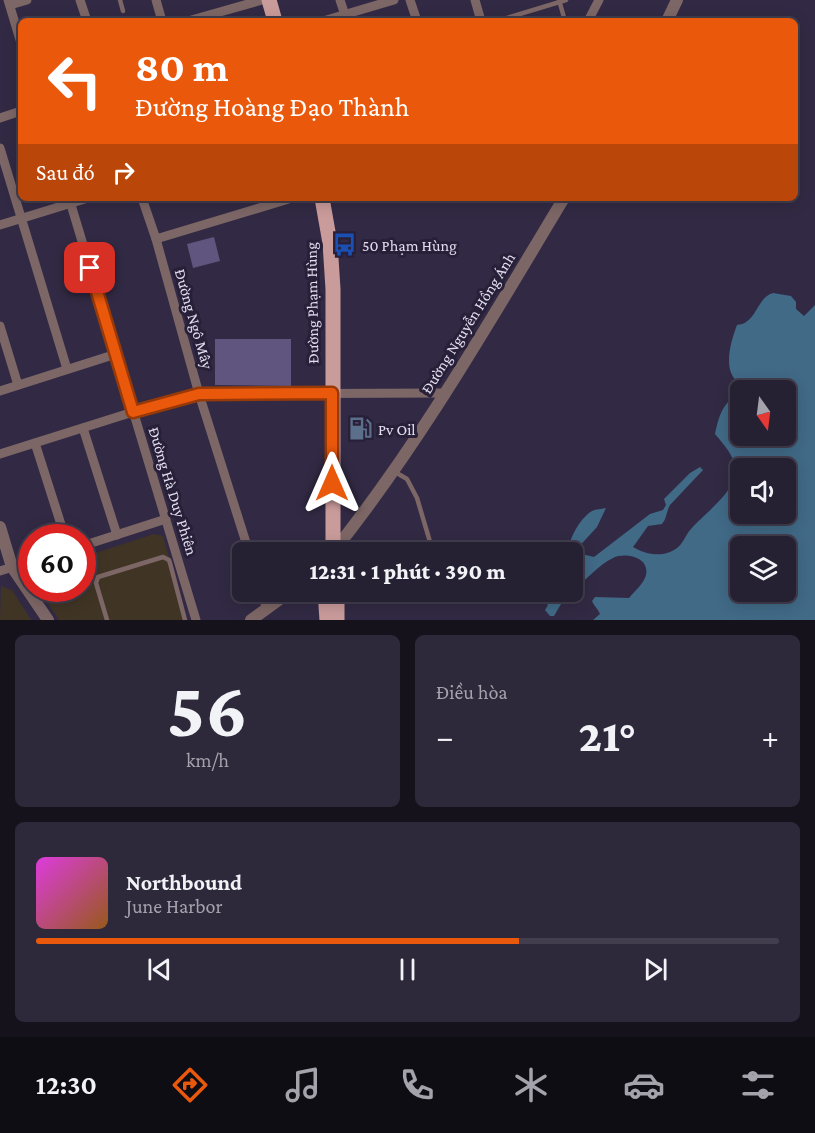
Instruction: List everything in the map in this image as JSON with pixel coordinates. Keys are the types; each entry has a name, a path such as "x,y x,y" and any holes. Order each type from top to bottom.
{"main road":[{"path":"269,0 274,18"},
{"name":"Đường Phạm Hùng","path":"322,201 332,266 333,542"},
{"path":"327,620 328,602"},
{"path":"331,602 337,620"}],"street":[{"path":"18,32 9,3 27,0"},
{"path":"81,0 86,18"},
{"path":"156,0 161,18"},
{"path":"199,18 262,0"},
{"path":"340,0 346,18 394,0"},
{"path":"410,0 416,18"},
{"path":"475,0 480,18"},
{"path":"590,18 599,0"},
{"path":"668,18 677,0"},
{"path":"0,118 18,112"},
{"path":"0,148 67,369"},
{"path":"0,225 69,201"},
{"name":"Đường Hà Duy Phiên","path":"69,201 196,620"},
{"name":"Đường Ngô Mây","path":"143,201 156,239 199,394 246,542"},
{"path":"156,239 282,201"},
{"name":"Đường Nguyễn Hồng Ánh","path":"340,542 446,393 562,201"},
{"path":"0,326 18,385"},
{"path":"0,391 116,354"},
{"path":"0,454 133,412 199,394 446,393"},
{"path":"83,428 117,535"},
{"path":"35,443 61,524"},
{"path":"96,542 166,519"},
{"path":"0,527 6,569 48,620"},
{"path":"265,602 267,609"},
{"path":"251,620 276,602"}],"lane":[{"path":"120,0 123,11"},
{"path":"506,18 566,0"},
{"path":"560,1 564,18"},
{"path":"392,471 406,479 417,498 430,542"},
{"path":"107,620 96,583 98,577 163,557 169,560 185,620"}],"shaded area":[{"path":"154,534 163,536 187,620 59,620 47,602 96,602 96,553"},
{"path":"1,586 12,590 31,620 0,620"}],"water":[{"path":"773,293 791,296 796,302 796,309 804,316 815,305 815,620 593,620 600,614 592,601 595,597 629,598 643,581 646,569 644,564 636,558 618,556 602,565 583,582 583,554 594,557 650,514 663,510 666,505 664,499 690,473 700,467 703,470 670,505 662,524 648,526 633,547 649,553 661,554 672,551 679,546 691,529 730,487 730,524 796,524 796,458 732,458 715,434 719,417 730,400 730,446 796,446 796,380 736,380 730,370 730,347 737,325 750,319 765,298"},
{"path":"606,508 597,527 583,542 570,542 583,518 592,511"},
{"path":"544,602 562,602 554,616 550,616 545,610 548,605"}],"building":[{"path":"214,237 220,261 193,268 187,244"},
{"path":"215,339 291,339 291,386 215,385"},
{"name":"Pv Oil","path":"371,419 371,437 349,438 349,420"}],"place":[{"name":"50 Phạm Hùng","path":"344,245"},
{"name":"Pv Oil","path":"360,429"}],"route":[{"path":"90,268 133,412 199,394 332,393 332,483"}]}
